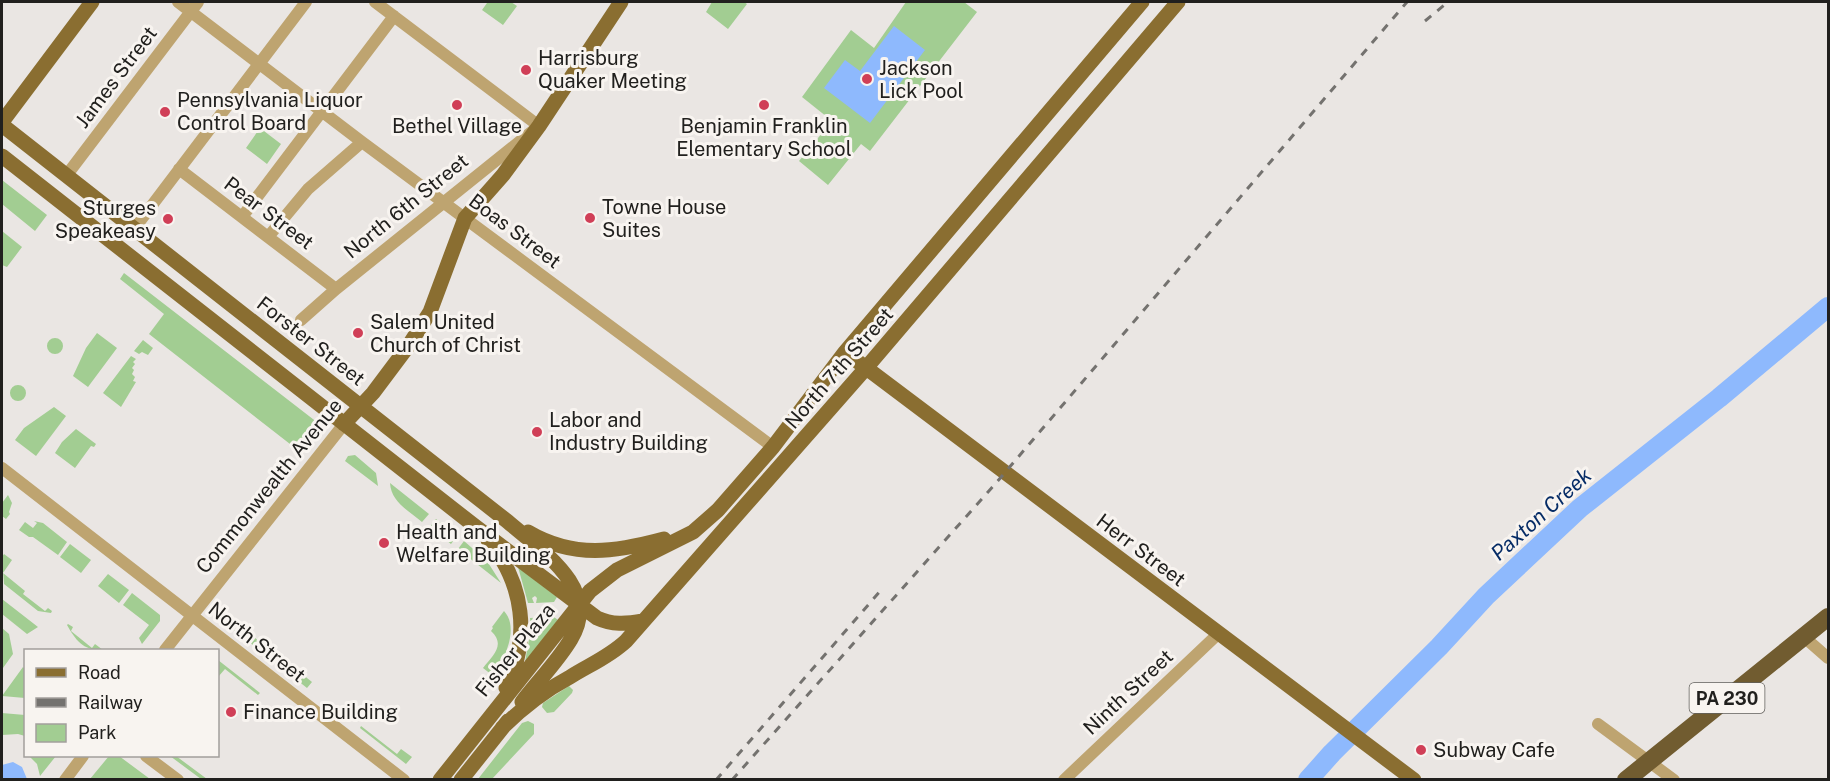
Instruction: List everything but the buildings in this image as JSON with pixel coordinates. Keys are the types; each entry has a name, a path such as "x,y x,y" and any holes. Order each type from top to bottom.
{"highway":[{"name":"PA 230","path":"1626,780 1828,617"}],"main road":[{"path":"2,123 92,2"},
{"name":"North 6th Street","path":"465,218 503,175 539,126 621,2"},
{"name":"North 7th Street","path":"579,604 590,591 610,575 679,540 706,522 773,447 845,352 1142,2"},
{"name":"North 7th Street","path":"502,728 539,696 617,650 866,368 1178,2"},
{"name":"Forster Street","path":"2,123 66,176 507,520 564,572 575,591 579,604"},
{"path":"2,156 476,527 597,618 606,622 628,624 643,621"},
{"name":"Commonwealth Avenue","path":"344,424 409,345 430,312 465,218"},
{"name":"Herr Street","path":"845,352 1414,780"},
{"path":"507,520 552,543 601,551 623,550 673,537 706,522"},
{"path":"476,527 495,549 509,574 520,604 522,621 519,653 492,712"},
{"name":"Fisher Plaza","path":"440,780 579,604"},
{"name":"Fisher Plaza","path":"461,780 571,639 580,619 579,604"}],"street":[{"name":"Boas Street","path":"178,2 194,6 259,63 322,112 773,447"},
{"path":"134,229 306,2"},
{"path":"375,2 539,126"},
{"name":"James Street","path":"66,176 194,6"},
{"path":"242,217 394,16"},
{"name":"North 6th Street","path":"301,320 336,289 539,126"},
{"path":"268,237 308,189 362,142"},
{"name":"Pear Street","path":"179,169 336,289"},
{"name":"Commonwealth Avenue","path":"167,649 344,424"},
{"name":"North Street","path":"2,468 404,780"},
{"name":"Ninth Street","path":"1064,780 1218,634"},
{"path":"1804,637 1828,657"},
{"path":"1598,724 1674,780"},
{"path":"64,780 82,757"},
{"path":"147,757 178,780"}],"green space":[{"path":"485,2 511,2 517,6 503,25 482,10 487,3"},
{"path":"712,2 744,2 747,4 728,29 706,12"},
{"path":"906,2 964,2 977,12 870,151 861,144 828,185 799,161 832,121 802,97 851,30 874,48"},
{"path":"260,128 281,144 267,164 246,148"},
{"path":"2,180 47,215 35,231 2,204"},
{"path":"2,231 22,247 7,267 2,265"},
{"path":"124,273 318,423 315,431 299,451 149,334 164,314 120,279"},
{"path":"97,333 117,348 88,387 73,376 86,348"},
{"path":"55,338 63,346 55,354 47,346"},
{"path":"143,340 153,348 148,355 134,351"},
{"path":"131,356 136,359 133,362 135,364 132,374 135,377 133,381 136,382 121,407 103,393"},
{"path":"18,385 26,393 18,401 10,393"},
{"path":"54,407 66,416 36,456 15,440 24,428"},
{"path":"76,429 96,444 94,447 91,446 75,468 55,453 62,442"},
{"path":"355,455 376,473 378,486 345,461 348,456"},
{"path":"390,483 429,514 422,522 397,501"},
{"path":"8,495 12,503 10,514 6,519 2,516 2,503"},
{"path":"436,519 457,536 451,544 430,527"},
{"path":"34,521 43,523 67,542 58,555 19,530 25,522 33,528 37,523"},
{"path":"464,541 487,561 501,583 463,553 463,550 461,552 458,549"},
{"path":"70,544 91,560 81,573 60,557"},
{"path":"4,554 12,560 3,573 2,557"},
{"path":"518,567 557,597 554,602 536,603 535,596 532,598 534,603 528,603"},
{"path":"3,573 25,591 23,594 45,611 48,608 52,611 51,613 38,611 4,584"},
{"path":"108,574 129,590 119,603 98,586"},
{"path":"132,593 160,615 160,621 142,644 139,638 149,625 123,605"},
{"path":"2,599 38,627 27,634 2,614"},
{"path":"504,611 511,626 510,636 501,664 491,679 502,657 492,675 483,668 498,645 491,631"},
{"path":"554,617 558,620 525,662 531,628 530,618"},
{"path":"67,625 73,627 71,631 92,648 95,644 102,649 91,649 81,644 70,631"},
{"path":"241,626 300,676 302,674 312,682 307,688 234,630 238,630"},
{"path":"2,628 9,634 13,654 3,668 2,667"},
{"path":"219,661 260,693 258,695 225,669 219,676"},
{"path":"23,667 24,698 2,696"},
{"path":"569,686 573,690 572,693 554,712 547,713 542,707 543,703"},
{"path":"2,713 24,715 24,736 2,735"},
{"path":"528,721 534,724 534,734 492,779 478,779 522,723"},
{"path":"361,726 397,754 401,749 412,757 406,764 360,728"},
{"path":"30,757 55,757 40,776 37,764"},
{"path":"108,757 120,757 150,779 90,779"},
{"path":"171,757 177,757 207,779 201,779"}],"water":[{"name":"Jackson Lick Pool","path":"894,26 925,50 870,123 824,88 845,60 860,71"},
{"path":"13,762 22,767 27,779 2,779 2,765"}],"waterway":[{"name":"Paxton Creek","path":"1308,780 1486,596 1580,508 1719,398 1828,307"}],"railway":[{"path":"732,780 996,483 1407,2"},
{"path":"1425,21 1448,2"},
{"path":"716,780 882,589"}],"place":[{"name":"Harrisburg Quaker Meeting","path":"526,70"},
{"name":"Jackson Lick Pool","path":"867,79"},
{"name":"Bethel Village","path":"457,105"},
{"name":"Benjamin Franklin Elementary School","path":"764,105"},
{"name":"Pennsylvania Liquor Control Board","path":"165,112"},
{"name":"Towne House Suites","path":"590,218"},
{"name":"Sturges Speakeasy","path":"168,219"},
{"name":"Salem United Church of Christ","path":"358,333"},
{"name":"Labor and Industry Building","path":"537,432"},
{"name":"Health and Welfare Building","path":"384,543"},
{"name":"Finance Building","path":"231,712"},
{"name":"Subway Cafe","path":"1421,750"}]}
